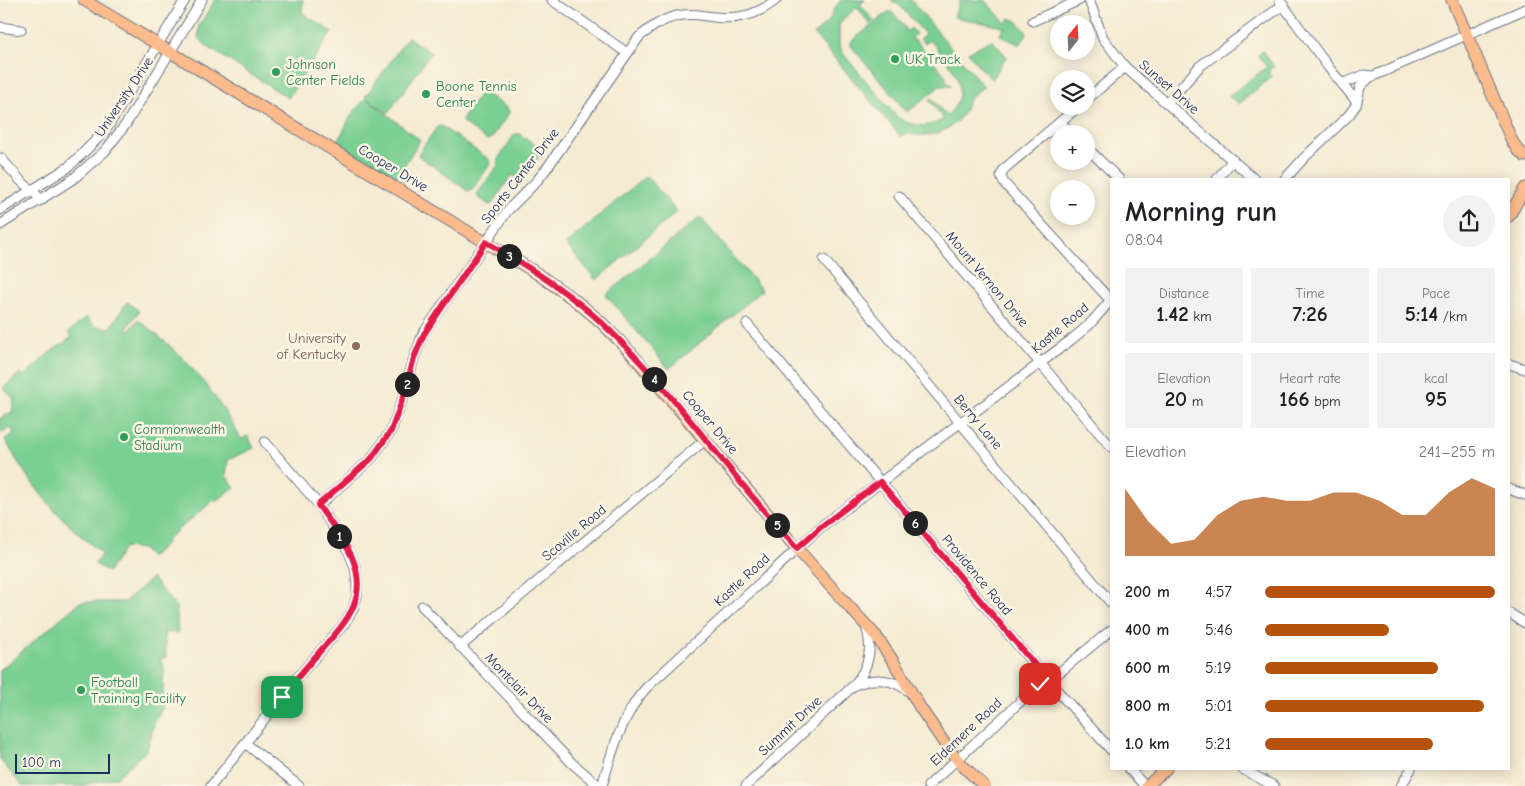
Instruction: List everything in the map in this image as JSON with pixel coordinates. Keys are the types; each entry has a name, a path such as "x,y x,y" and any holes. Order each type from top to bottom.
{"main road":[{"name":"Cooper Drive","path":"84,0 535,272 601,322 632,354 797,548 886,649 938,735 957,760 984,786"},
{"path":"1452,0 1512,141 1525,156"},
{"path":"1510,214 1525,188"},
{"path":"1146,786 1165,770"}],"street":[{"name":"University Drive","path":"0,210 67,168 106,130 185,0"},
{"name":"University Drive","path":"0,225 73,180 105,151 126,124 202,0"},
{"path":"552,0 627,52"},
{"name":"Sports Center Drive","path":"318,505 371,459 391,431 404,395 414,358 424,334 508,210 547,168 639,37 656,24 684,14 727,18 750,15 766,8 776,0"},
{"path":"1032,21 1080,0"},
{"name":"Sunset Drive","path":"1089,0 1103,38 1125,67 1253,178"},
{"path":"1167,103 1200,66 1281,2 1357,102"},
{"path":"1286,178 1307,154 1349,114 1357,102 1357,95 1364,82 1373,76 1525,9"},
{"path":"0,27 21,30"},
{"path":"1095,92 1125,67"},
{"path":"1342,84 1364,75 1373,76"},
{"path":"1068,115 1004,169 1001,176 1004,183 1110,300"},
{"path":"1060,122 1063,125"},
{"path":"1095,156 1118,178"},
{"path":"1,158 20,180 42,200"},
{"path":"1217,178 1233,160"},
{"name":"Mount Vernon Drive","path":"899,196 1110,446"},
{"name":"Berry Lane","path":"824,260 1110,602"},
{"name":"Kastle Road","path":"601,786 619,736 632,708 642,693 822,526 1082,332 1110,302"},
{"name":"Providence Road","path":"747,324 1047,680 1110,749"},
{"path":"1510,364 1525,368"},
{"name":"Scoville Road","path":"460,648 706,440"},
{"path":"211,786 297,678 344,624 354,604 358,585 352,557 318,505 265,442"},
{"path":"1510,490 1525,495"},
{"name":"Montclair Drive","path":"422,606 460,648 572,763 601,786"},
{"path":"1510,613 1525,623"},
{"name":"Summit Drive","path":"746,786 853,686 861,676 869,659 869,636 864,623"},
{"name":"Eldemere Road","path":"928,786 1047,680 1110,631"},
{"name":"Summit Drive","path":"853,686 867,680 883,679 898,684 914,696"},
{"path":"245,743 299,786"},
{"path":"1130,770 1146,786"},
{"path":"1244,770 1274,786"},
{"path":"1401,786 1410,770"}],"green space":[{"name":"Johnson Center Fields","path":"215,0 303,0 302,13 332,32 288,98 206,46 198,38 199,26"},
{"path":"841,0 865,0 860,4 874,21 870,24 857,7 843,19 839,26 839,44 844,55 896,116 911,124 924,126 944,119 929,100 931,98 947,116 955,106 959,96 959,86 956,76 945,58 930,40 925,44 920,38 925,34 901,7 891,0 911,0 984,87 970,98 965,110 953,125 939,133 914,135 905,133 901,137 814,34 829,21 834,9"},
{"path":"960,0 984,0 1006,23 1010,18 1018,22 1027,33 1020,45 1000,35 1004,27 954,17"},
{"path":"888,12 892,12 905,27 906,32 911,28 916,34 911,39 916,41 946,76 946,81 952,86 940,86 909,111 906,111 851,46 851,42"},
{"path":"408,37 431,53 388,113 365,97"},
{"path":"992,40 1007,57 992,80 968,52"},
{"path":"1263,51 1274,67 1268,72 1271,77 1239,104 1228,96 1267,67 1258,55"},
{"path":"481,92 484,92 508,109 509,113 491,139 487,140 463,123 462,119"},
{"path":"366,98 420,140 395,180 336,145 352,114"},
{"path":"441,126 490,160 491,163 472,190 468,191 418,154 437,127"},
{"path":"515,134 520,134 541,149 542,152 523,178 519,179 512,175 492,204 489,205 478,197 477,194 498,165 498,159"},
{"path":"646,176 677,212 596,280 566,244"},
{"path":"700,217 762,290 669,369 606,295"},
{"name":"Commonwealth Stadium","path":"127,302 139,311 126,330 129,331 138,320 170,346 208,388 241,439 248,436 254,448 228,460 226,476 235,487 216,501 214,500 166,540 167,542 150,558 143,549 125,547 108,572 95,564 102,553 73,529 35,487 5,439 14,433 11,428 0,433 0,418 12,412 14,399 3,388 20,373 24,376 48,354 72,337 68,333 86,317 96,327 110,328"},
{"name":"Football Training Facility","path":"152,578 176,607 178,633 164,632 166,657 160,659 164,669 162,709 155,720 147,750 117,777 80,786 22,786 0,760 0,670 80,602 124,602"}],"place":[{"name":"UK Track","path":"895,59"},
{"name":"Johnson Center Fields","path":"276,72"},
{"name":"Boone Tennis Center","path":"426,94"},
{"name":"University of Kentucky","path":"356,346"},
{"name":"Commonwealth Stadium","path":"124,437"},
{"name":"Football Training Facility","path":"81,690"}],"route":[{"path":"282,697 344,624 353,609 356,596 358,585 352,557 318,505 371,459 391,431 404,395 414,358 424,334 486,242 561,290 601,322 653,377 797,548 822,526 880,482 1046,678 1040,684"}]}
